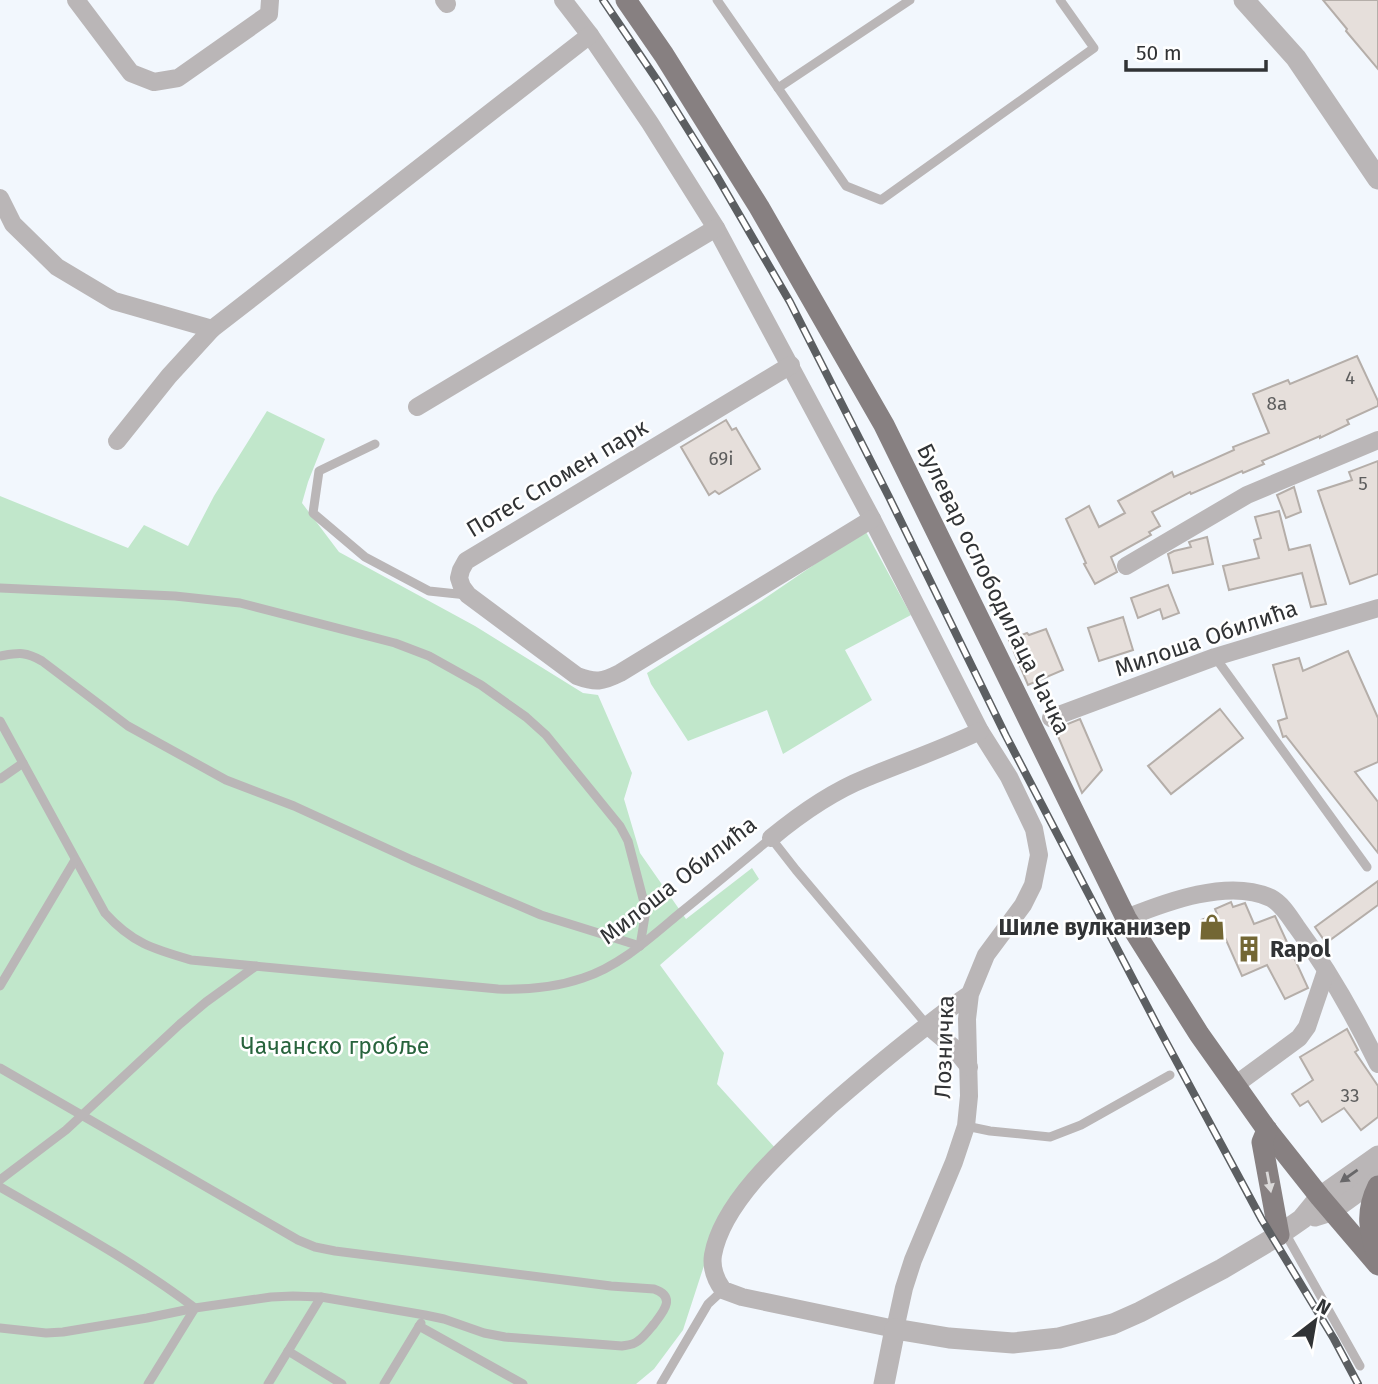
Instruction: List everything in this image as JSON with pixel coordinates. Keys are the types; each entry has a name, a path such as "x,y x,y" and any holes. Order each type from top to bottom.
{"main road":[{"name":"Булевар ослободилаца Чачка","path":"626,0 664,55 759,207 884,425 1126,918 1199,1034 1267,1130 1325,1204 1378,1265"},
{"path":"1267,1130 1262,1142 1282,1233"},
{"path":"1378,1186 1372,1199 1369,1218 1371,1237 1378,1258"}],"street":[{"path":"76,0 131,73 154,82 178,78 269,14 270,0"},
{"path":"562,0 650,123 716,228 872,519 980,731"},
{"path":"1244,0 1296,58 1375,168"},
{"path":"117,441 169,376 212,329 590,36"},
{"path":"0,198 7,230 57,267 114,301 212,329"},
{"path":"417,407 716,228"},
{"name":"Потес Спомен парк","path":"468,595 458,578 466,561 791,365"},
{"path":"1126,566 1247,495 1378,440"},
{"path":"468,595 577,676 592,682 606,680 872,519"},
{"name":"Милоша Обилића","path":"1051,718 1215,657 1378,608"},
{"name":"Милоша Обилића","path":"771,838 832,795 865,778 980,731"},
{"name":"Лозничка","path":"884,1384 912,1260 967,1126 967,1019 970,994 986,955 1030,893 1036,876 1039,855 1034,830 1009,777 980,731"},
{"path":"1126,918 1177,898 1197,894 1244,891 1273,899 1281,905 1326,971 1359,1025 1378,1063"},
{"path":"1235,1085 1299,1038 1307,1027 1326,971"},
{"path":"970,994 888,1056 811,1124 749,1187 728,1219 716,1244 713,1256 715,1276 723,1290 742,1297 949,1338 1013,1343 1059,1338 1093,1330 1152,1306 1222,1269 1325,1204 1378,1177"},
{"path":"927,1024 953,1046 969,1067"},
{"path":"1325,1204 1378,1156"}],"lane":[{"path":"716,0 846,186 881,200 1094,48 1060,0"},
{"path":"778,88 910,0"},
{"path":"375,444 318,471 313,513 366,558 429,591 468,595"},
{"path":"0,588 175,596 240,603 395,643 429,656 471,679 527,717 546,735 620,826 628,841 646,910 640,946 541,915 294,806 226,780 128,726 32,655 20,652 0,656"},
{"path":"1215,657 1367,867"},
{"name":"Милоша Обилића","path":"0,721 105,913 136,941 155,950 191,960 498,989 528,990 557,986 585,978 640,946 771,838"},
{"path":"0,779 23,763"},
{"path":"771,838 927,1024"},
{"path":"0,986 75,860"},
{"path":"0,1180 66,1130 206,1002 256,966"},
{"path":"0,1068 298,1240 315,1247 611,1286 654,1289 666,1296 667,1302 646,1335 631,1345 622,1346 505,1337 425,1315 320,1297 293,1296 195,1308 63,1332 0,1328"},
{"path":"967,1126 990,1132 1050,1137 1081,1125 1170,1075"},
{"path":"0,1187 116,1255 195,1308"},
{"path":"1282,1233 1360,1366"},
{"path":"661,1384 708,1304 723,1290"},
{"path":"268,1384 320,1297"},
{"path":"148,1384 195,1308"},
{"path":"384,1384 425,1315"},
{"path":"419,1326 523,1384"},
{"path":"288,1350 342,1384"}],"green space":[{"name":"Чачанско гробље","path":"267,411 325,439 302,503 339,552 475,626 583,693 598,695 632,773 624,799 640,853 686,919 752,868 759,879 660,965 724,1053 717,1084 777,1150 712,1241 683,1330 654,1369 636,1384 0,1384 0,496 128,548 144,525 188,546 214,496"},
{"path":"865,530 911,615 845,650 872,700 783,754 767,710 688,741 651,684 647,673 761,601"}],"building":[{"path":"1323,0 1378,0 1378,69 1346,31"},
{"path":"1357,356 1378,406 1347,420 1349,424 1320,438 1262,461 1264,464 1243,473 1242,471 1191,494 1190,492 1152,512 1160,526 1149,532 1151,535 1111,557 1117,572 1095,584 1066,519 1089,506 1099,527 1125,513 1118,501 1172,472 1174,477 1234,450 1233,447 1269,433 1253,394 1288,380 1290,384"},
{"path":"726,420 732,430 736,428 760,469 719,494 715,491 709,495 681,447"},
{"path":"1378,461 1378,574 1350,584 1318,491 1352,480 1349,472"},
{"path":"1294,487 1301,512 1286,518 1277,495"},
{"path":"1279,511 1289,550 1310,545 1326,604 1311,607 1302,573 1229,590 1223,566 1259,558 1254,540 1261,538 1255,517"},
{"path":"1207,537 1213,564 1173,573 1168,554 1191,547 1189,542"},
{"path":"1168,585 1179,613 1163,619 1160,609 1138,618 1131,598"},
{"path":"1123,617 1133,650 1099,661 1088,628"},
{"path":"1046,629 1063,670 1028,685 1009,640"},
{"path":"1348,651 1378,718 1378,762 1355,772 1378,802 1378,853 1286,736 1283,737 1278,721 1287,718 1273,665 1299,658 1303,671"},
{"path":"1220,709 1243,738 1171,794 1148,766"},
{"path":"1080,719 1102,770 1082,793 1055,729"},
{"path":"1378,881 1378,905 1326,943 1315,927"},
{"path":"1231,902 1233,907 1245,903 1254,924 1275,916 1308,988 1285,999 1267,965 1242,976 1223,933 1209,939 1201,920 1217,914 1215,909"},
{"path":"1347,1029 1358,1050 1355,1052 1378,1086 1378,1117 1361,1130 1344,1108 1322,1122 1308,1101 1300,1106 1292,1094 1313,1080 1300,1057"}],"railway":[{"path":"603,0 715,173 790,302 1006,736 1158,1027 1262,1220 1358,1384"}],"place":[{"name":"Шиле вулканизер","path":"1212,927"},
{"name":"Rapol","path":"1249,949"}]}
